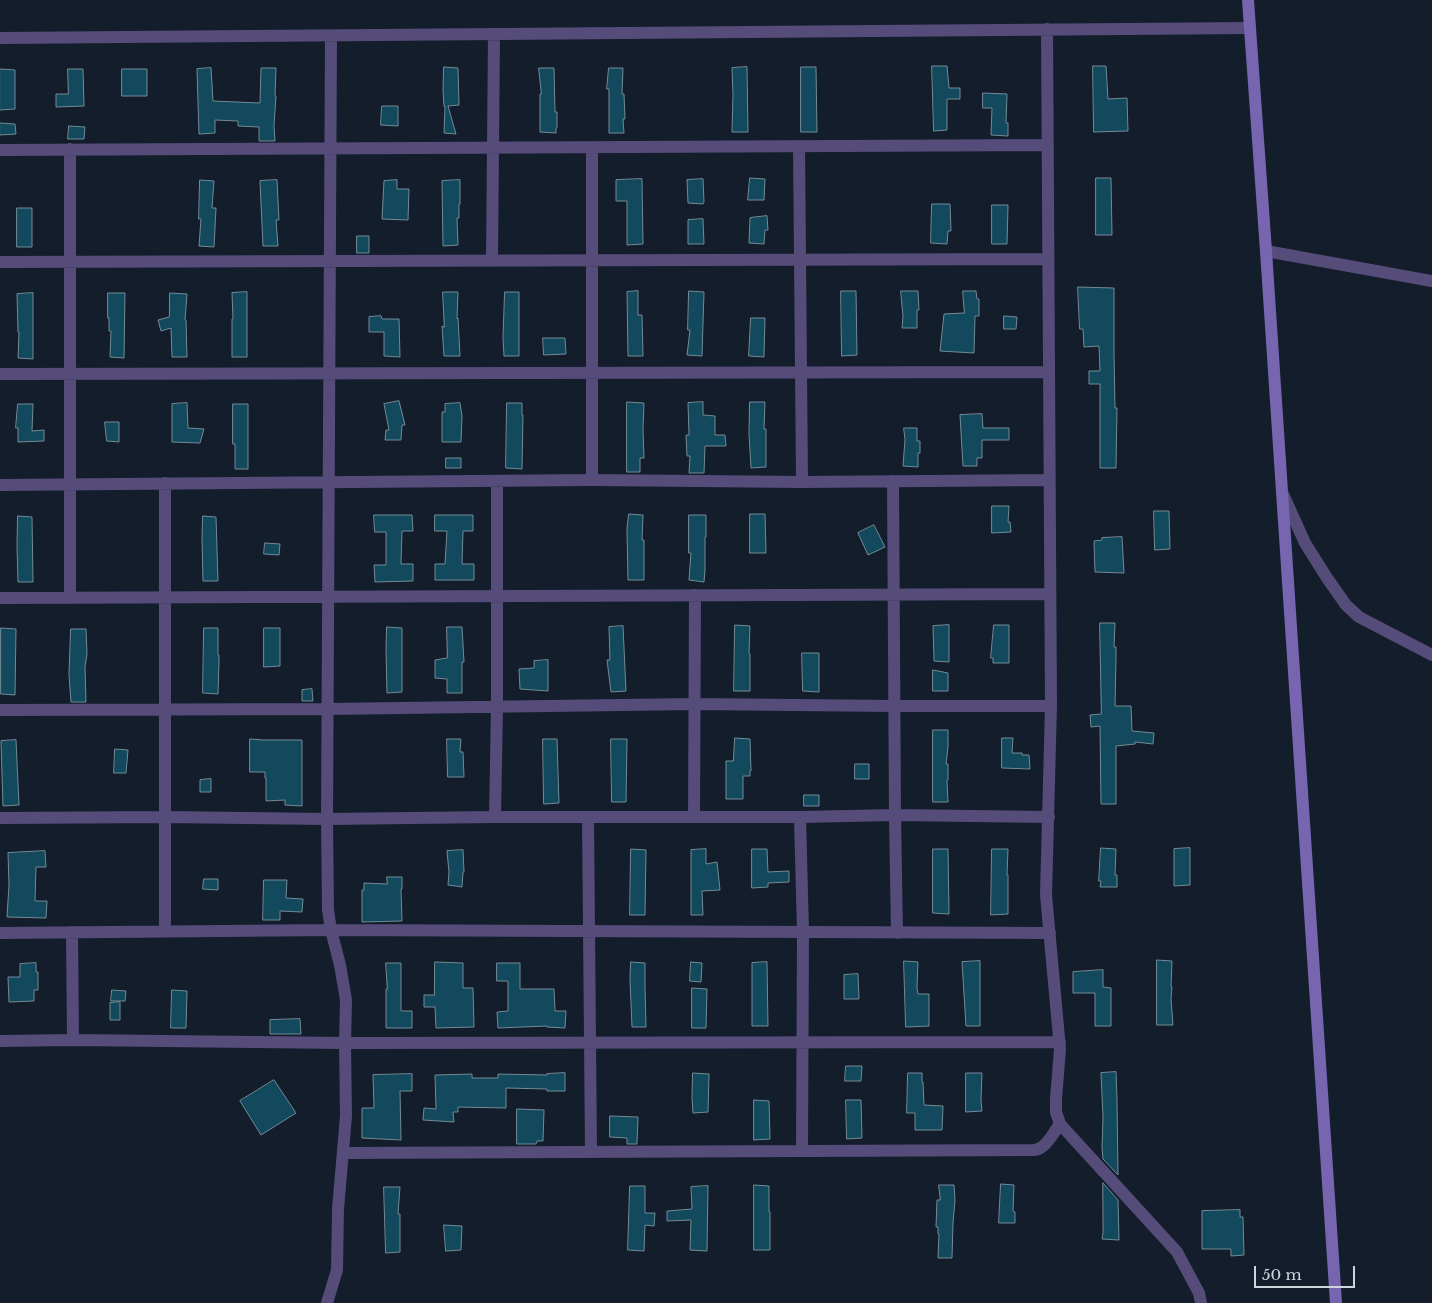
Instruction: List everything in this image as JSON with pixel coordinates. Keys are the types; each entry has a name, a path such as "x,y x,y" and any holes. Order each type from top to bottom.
{"main road":[{"path":"1248,0 1336,1303"}],"street":[{"path":"0,38 1250,28"},
{"path":"1047,30 1051,706 1046,895 1060,1042 1056,1112 1060,1124 1176,1252 1200,1292 1201,1303"},
{"path":"492,260 494,34"},
{"path":"327,1303 337,1270 337,1217 346,1116 345,987 328,910 331,36"},
{"path":"0,150 1048,145"},
{"path":"800,146 802,482"},
{"path":"592,147 592,480"},
{"path":"70,149 70,598"},
{"path":"1266,251 1432,281"},
{"path":"0,262 1048,259"},
{"path":"0,374 1049,372"},
{"path":"0,485 592,480 802,482 1050,480"},
{"path":"495,817 497,706 496,481"},
{"path":"893,481 897,933"},
{"path":"164,483 166,597 164,709 165,931"},
{"path":"1282,492 1305,543 1346,605 1359,617 1432,655"},
{"path":"0,598 1050,594"},
{"path":"694,817 695,595"},
{"path":"0,710 328,709 694,704 1051,706"},
{"path":"0,818 165,817 327,819 895,815 1049,817"},
{"path":"588,817 591,1152"},
{"path":"800,817 803,932 802,1151"},
{"path":"0,933 331,930 1050,933"},
{"path":"72,932 73,1040"},
{"path":"0,1041 345,1043 1060,1042"},
{"path":"344,1153 1038,1150 1060,1124"}],"building":[{"path":"932,66 947,66 949,88 960,88 960,99 947,99 947,130 934,131"},
{"path":"1093,66 1106,66 1108,99 1127,98 1128,131 1094,132"},
{"path":"444,67 458,68 459,105 448,106 456,134 444,133"},
{"path":"747,67 748,132 732,132 732,68"},
{"path":"801,67 816,67 817,132 801,132"},
{"path":"211,68 213,101 260,103 261,68 276,68 275,141 259,141 259,127 238,126 238,121 215,120 215,133 199,134 197,69"},
{"path":"539,68 554,68 555,112 557,112 556,133 540,132 541,94"},
{"path":"609,68 623,68 624,133 609,133 609,89 607,89"},
{"path":"0,69 15,70 15,109 0,110"},
{"path":"68,69 83,69 84,106 56,107 56,94 68,94"},
{"path":"122,69 147,69 147,96 122,96"},
{"path":"983,93 1007,94 1006,123 1008,123 1008,136 991,135 992,108 983,108"},
{"path":"382,106 398,106 398,126 381,125"},
{"path":"0,123 15,124 16,134 0,135"},
{"path":"69,126 85,127 84,139 68,139"},
{"path":"750,178 765,179 764,200 748,200"},
{"path":"1096,178 1111,178 1112,235 1096,235"},
{"path":"642,179 643,244 627,245 627,201 616,201 616,180"},
{"path":"703,179 703,204 688,203 687,180"},
{"path":"200,180 214,181 212,208 216,208 214,247 199,246 201,219 199,219"},
{"path":"277,180 279,220 276,220 278,246 263,246 260,181"},
{"path":"397,180 397,189 409,189 408,220 382,219 384,181"},
{"path":"460,180 459,218 457,218 458,245 443,246 442,181"},
{"path":"932,204 950,204 951,231 948,231 947,244 931,243"},
{"path":"992,205 1008,205 1007,244 992,244"},
{"path":"17,208 32,208 32,247 17,247"},
{"path":"767,216 768,230 765,230 764,244 749,243 750,218"},
{"path":"703,219 704,244 688,244 688,220"},
{"path":"357,236 369,236 369,253 357,253"},
{"path":"1078,287 1114,288 1115,408 1117,408 1116,468 1100,468 1100,384 1089,384 1089,371 1100,371 1099,346 1084,347 1083,329 1080,329"},
{"path":"638,291 638,315 642,315 643,356 628,356 627,292"},
{"path":"689,291 704,292 702,356 687,355 690,330 688,330"},
{"path":"841,291 856,291 857,355 842,356"},
{"path":"901,291 918,291 919,310 917,310 917,328 902,328"},
{"path":"963,291 976,291 977,299 979,299 979,316 975,316 974,353 940,351 944,314 964,313"},
{"path":"247,292 247,357 232,357 232,293"},
{"path":"443,292 458,292 457,319 460,356 444,356 442,326 444,327"},
{"path":"505,292 519,292 519,356 504,356"},
{"path":"33,293 33,359 18,358 17,294"},
{"path":"108,293 125,293 124,358 110,357 111,331 109,331"},
{"path":"170,293 187,294 185,320 187,357 172,357 171,328 161,331 158,320 169,317"},
{"path":"381,316 382,319 399,319 400,357 384,356 384,332 369,332 369,317"},
{"path":"1004,316 1017,317 1016,329 1004,329"},
{"path":"751,318 765,318 764,357 749,356"},
{"path":"543,338 565,338 566,354 544,355"},
{"path":"399,401 405,425 402,425 401,440 385,440 386,430 389,430 384,404"},
{"path":"627,402 644,403 644,458 640,458 640,472 627,472"},
{"path":"703,402 703,415 715,416 715,435 725,435 726,446 705,446 704,473 689,473 690,456 687,456 686,435 689,435 688,403"},
{"path":"750,402 765,402 766,467 751,468"},
{"path":"187,403 188,428 204,429 200,443 172,442 172,404"},
{"path":"460,403 462,416 461,442 442,442 442,412 445,412 445,404"},
{"path":"507,403 522,403 522,469 506,468"},
{"path":"18,404 33,404 32,431 44,430 44,441 18,442 18,428 16,428"},
{"path":"233,404 248,404 248,469 235,469"},
{"path":"982,414 983,428 1009,428 1009,440 982,440 982,458 977,458 977,466 963,466 960,415"},
{"path":"105,422 119,422 119,442 107,441"},
{"path":"904,428 917,428 917,441 920,441 918,467 903,466"},
{"path":"446,458 461,458 461,468 446,468"},
{"path":"992,506 1009,506 1008,522 1010,522 1011,532 992,533"},
{"path":"1154,511 1169,511 1170,549 1155,550"},
{"path":"629,514 643,515 644,580 628,580 627,529"},
{"path":"750,514 765,514 766,553 750,553"},
{"path":"374,515 412,515 413,531 402,531 401,564 413,564 413,581 375,582 374,565 386,565 386,532 375,532"},
{"path":"435,515 473,515 473,531 463,531 462,564 474,564 474,580 435,580 435,564 445,564 447,531 435,531"},
{"path":"689,515 706,515 704,582 689,580 691,553 689,553"},
{"path":"18,516 32,517 33,582 18,582"},
{"path":"203,516 216,517 218,581 203,581"},
{"path":"874,525 885,547 868,555 858,533"},
{"path":"1122,537 1124,573 1095,572 1094,541 1102,540 1102,538"},
{"path":"265,543 280,544 279,555 264,554"},
{"path":"1100,623 1115,623 1115,706 1131,706 1132,731 1154,733 1153,744 1135,742 1135,744 1116,746 1116,804 1101,804 1100,726 1091,727 1090,715 1101,714"},
{"path":"735,625 750,626 750,691 734,691"},
{"path":"949,625 949,662 934,661 933,626"},
{"path":"994,625 1009,625 1009,663 993,663 993,658 991,658"},
{"path":"623,626 626,691 611,692 607,660 610,660 609,627"},
{"path":"387,627 402,628 402,692 387,693"},
{"path":"447,627 462,627 464,662 462,662 462,693 447,693 447,679 435,678 435,660 447,658"},
{"path":"1,628 16,629 15,695 1,694"},
{"path":"204,628 218,628 218,694 203,693"},
{"path":"264,628 280,628 280,666 264,667"},
{"path":"71,629 86,629 86,702 71,702 69,675"},
{"path":"802,653 819,653 819,692 803,691"},
{"path":"548,660 548,691 520,689 519,669 534,668 534,661"},
{"path":"933,670 948,673 948,691 933,691"},
{"path":"312,689 313,701 302,701 302,690"},
{"path":"933,730 948,730 946,764 948,764 948,802 933,802"},
{"path":"735,738 750,739 751,771 750,776 743,776 743,799 726,799 726,761 733,761"},
{"path":"1002,738 1013,738 1012,753 1029,755 1030,769 1002,768"},
{"path":"250,739 302,740 302,806 285,805 285,800 266,801 265,772 250,772"},
{"path":"447,739 461,739 460,752 463,752 464,777 448,777"},
{"path":"543,739 557,739 559,803 544,804"},
{"path":"611,739 627,739 626,802 612,802"},
{"path":"16,740 19,805 3,806 1,741"},
{"path":"115,749 128,750 126,773 114,773"},
{"path":"855,764 869,764 869,779 855,779"},
{"path":"211,779 211,792 200,792 200,780"},
{"path":"804,795 819,795 819,806 804,806"},
{"path":"1101,848 1116,849 1115,875 1117,875 1117,887 1100,887"},
{"path":"1190,848 1190,885 1174,886 1174,849"},
{"path":"631,849 646,850 645,915 630,915"},
{"path":"706,849 706,864 717,862 720,890 702,891 703,915 691,915 691,850"},
{"path":"752,849 767,849 768,872 789,871 789,882 768,883 768,887 752,888"},
{"path":"933,849 948,849 949,914 933,913"},
{"path":"992,849 1008,849 1008,914 991,915"},
{"path":"463,850 464,872 462,887 448,885 447,851"},
{"path":"45,851 46,867 36,867 35,901 47,901 46,918 7,917 8,853"},
{"path":"387,877 402,877 402,921 362,922 362,890 364,890 364,883 387,884"},
{"path":"204,879 218,879 218,890 203,889"},
{"path":"264,880 287,880 286,898 303,899 302,912 280,911 280,920 263,920"},
{"path":"1157,960 1172,961 1171,999 1173,1025 1157,1025"},
{"path":"904,961 918,962 918,994 929,994 929,1026 906,1027"},
{"path":"980,961 980,1026 966,1026 962,962"},
{"path":"435,962 463,963 463,988 473,988 474,1027 436,1028 435,1007 424,1007 424,995 434,995"},
{"path":"631,962 645,963 646,1027 632,1027"},
{"path":"691,962 702,963 701,982 690,981"},
{"path":"767,962 768,1026 752,1026 752,963"},
{"path":"36,963 38,990 34,990 34,1001 9,1002 8,977 20,977 20,964"},
{"path":"386,963 401,963 401,1011 412,1011 412,1028 386,1028"},
{"path":"497,963 520,963 520,989 554,989 555,1011 566,1011 565,1028 547,1026 498,1028 497,1012 508,1011 508,981 497,981"},
{"path":"1103,970 1103,987 1111,988 1111,1026 1095,1026 1095,993 1073,993 1073,972"},
{"path":"858,974 859,999 844,999 844,975"},
{"path":"692,988 707,989 706,1028 692,1028"},
{"path":"112,990 126,991 125,1001 111,1001"},
{"path":"172,990 187,991 186,1028 171,1028"},
{"path":"120,1002 120,1020 110,1020 110,1003"},
{"path":"300,1019 301,1034 270,1034 270,1020"},
{"path":"846,1066 862,1066 861,1081 845,1081"},
{"path":"1116,1072 1118,1175 1103,1159 1102,1148 1101,1073"},
{"path":"565,1073 565,1091 506,1088 506,1108 458,1107 458,1112 453,1112 454,1122 423,1120 424,1108 436,1109 435,1075 472,1074 472,1078 498,1078 498,1074 547,1075"},
{"path":"693,1073 709,1074 708,1112 693,1113"},
{"path":"908,1073 922,1073 924,1105 943,1106 942,1130 915,1130 915,1113 907,1113"},
{"path":"966,1073 982,1073 982,1111 966,1112"},
{"path":"412,1074 412,1091 400,1091 401,1140 362,1138 362,1108 374,1108 373,1075"},
{"path":"274,1080 296,1113 261,1135 240,1101"},
{"path":"754,1100 769,1101 770,1139 754,1140"},
{"path":"846,1100 861,1100 862,1138 847,1139"},
{"path":"517,1109 544,1110 543,1141 537,1141 536,1144 517,1144"},
{"path":"610,1116 638,1117 637,1144 627,1144 627,1138 610,1137"},
{"path":"1103,1183 1118,1200 1119,1240 1102,1239"},
{"path":"1001,1184 1014,1185 1013,1211 1015,1212 1015,1223 999,1223"},
{"path":"754,1185 769,1186 770,1250 754,1250"},
{"path":"939,1185 954,1185 952,1258 938,1258 939,1234 938,1227 936,1227 937,1200 940,1200"},
{"path":"630,1186 645,1186 645,1213 655,1213 654,1226 645,1225 644,1251 628,1250"},
{"path":"708,1186 707,1251 690,1250 691,1220 667,1221 667,1211 692,1209 691,1187"},
{"path":"384,1187 400,1187 398,1214 400,1214 400,1252 386,1253"},
{"path":"1240,1210 1240,1217 1243,1217 1244,1255 1231,1256 1231,1249 1202,1249 1202,1211"},
{"path":"444,1225 462,1226 461,1250 446,1251"}]}
